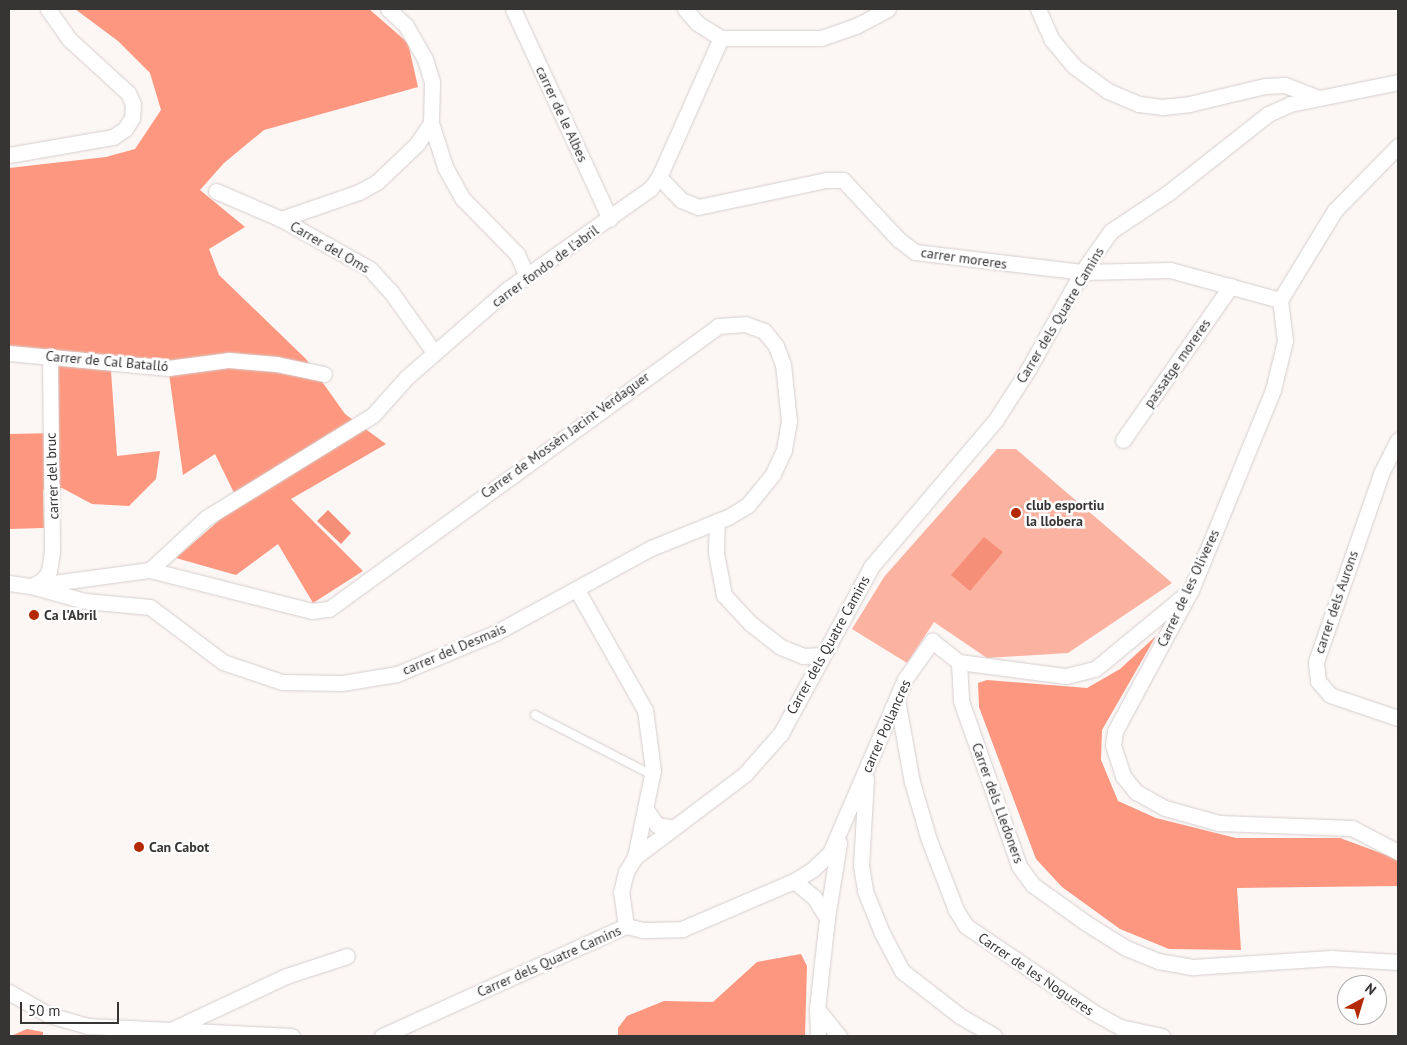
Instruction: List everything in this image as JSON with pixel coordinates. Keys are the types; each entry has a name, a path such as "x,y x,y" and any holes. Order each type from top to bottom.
{"street":[{"path":"9,156 113,137 126,129 132,118 133,104 128,93 69,38 48,9"},
{"path":"388,9 406,26 425,59 432,82 431,123 445,168 463,199 518,254 527,276"},
{"name":"carrer de le Albes","path":"513,9 610,219"},
{"path":"685,9 696,23 721,38 821,38 856,26 888,9"},
{"path":"1038,9 1052,40 1075,68 1108,91 1138,104 1162,107 1189,104 1265,86 1285,86 1319,98 1398,82"},
{"name":"carrer fondo de l'abril","path":"150,570 206,518 373,415 434,352 527,276 650,189 659,177 721,38"},
{"name":"Carrer dels Quatre Camins","path":"382,1036 626,926 621,892 626,872 635,857 745,774 781,733 821,655 871,567 995,421 1029,368 1082,272 1111,231 1168,193 1268,114 1319,98"},
{"name":"Carrer del Oms","path":"281,219 359,192 377,182 417,144 431,123"},
{"path":"1280,300 1335,210 1398,146"},
{"name":"carrer moreres","path":"659,177 681,200 698,207 826,180 842,180 898,239 915,252 1082,272 1170,270 1280,300"},
{"path":"216,191 281,219"},
{"name":"Carrer del Oms","path":"281,219 370,269 391,292 434,352"},
{"name":"passatge moreres","path":"1123,440 1231,286"},
{"name":"Carrer de les Oliveres","path":"1280,300 1285,341 1281,366 1191,590 1114,731 1116,759 1123,776 1136,792 1151,802 1219,823 1288,827 1334,825 1352,828 1398,852"},
{"name":"Carrer de Mossèn Jacint Verdaguer","path":"9,583 31,586 150,570 312,611 329,609 703,334 725,324 745,324 764,331 776,346 788,390 789,421 784,450 774,474 757,497 717,521 651,548 577,590"},
{"name":"Carrer de Cal Batalló","path":"9,352 168,368 229,360 276,364 324,374"},
{"name":"carrer del bruc","path":"31,586 43,580 49,571 52,551 50,356"},
{"name":"carrer dels Aurons","path":"1398,440 1381,474 1316,662 1318,681 1330,695 1398,718"},
{"path":"717,521 716,553 724,594 750,623 781,647 803,656 821,655"},
{"name":"carrer del Desmais","path":"31,586 85,600 150,607 166,616 208,653 240,670 282,682 342,683 405,671 495,633 577,590"},
{"path":"577,590 645,710 652,775 635,857"},
{"path":"959,662 1066,676 1095,669 1191,590"},
{"name":"carrer Pollancres","path":"626,926 643,930 682,929 794,881 830,853 905,679 932,640 959,662"},
{"name":"Carrer dels Lledoners","path":"959,662 961,701 1019,866 1033,884 1086,923 1134,951 1158,961 1193,966 1331,958 1398,962"},
{"name":"Carrer de les Nogueres","path":"897,699 912,782 929,840 956,910 966,926 1093,1012 1120,1027 1162,1036"},
{"path":"867,765 861,865 866,891 882,933 902,971 960,1016 994,1036"},
{"path":"645,808 657,825 674,828"},
{"path":"818,1036 817,1009 827,918 840,832"},
{"path":"794,881 814,897 827,918"},
{"path":"169,1031 286,976 347,956"},
{"path":"9,992 48,1015 86,1031 254,1032 292,1036"},
{"path":"817,1009 839,1036"}],"lane":[{"path":"535,715 652,775"}],"shaded area":[{"path":"75,9 369,9 408,43 418,87 264,130 224,163 200,190 245,227 209,249 219,275 306,359 345,414 386,444 291,499 363,571 313,603 278,544 236,575 176,558 239,503 215,454 183,475 167,359 110,357 117,456 160,451 156,479 129,506 92,504 62,488 43,490 44,528 9,529 9,434 58,433 53,350 9,349 9,168 106,157 135,149 161,110 150,73 118,41"},
{"name":"club esportiu la llobera","path":"997,449 1016,449 1172,583 1068,653 987,658 934,622 907,663 852,629 884,577"},
{"path":"328,510 351,533 341,544 317,521"},
{"path":"984,537 1003,552 970,591 951,575"},
{"path":"1156,636 1102,730 1101,760 1118,801 1156,818 1236,838 1340,838 1397,859 1398,886 1237,888 1241,950 1169,949 1120,929 1062,887 1036,859 979,707 978,683 987,680 1087,688 1120,669"},
{"path":"801,954 807,966 805,1036 618,1036 618,1028 627,1016 664,1001 713,1002 757,962"},
{"path":"27,1029 43,1032 43,1036 11,1036"}],"place":[{"name":"club esportiu la llobera","path":"1016,513"},
{"name":"Ca l'Abril","path":"34,615"},
{"name":"Can Cabot","path":"139,847"}]}
